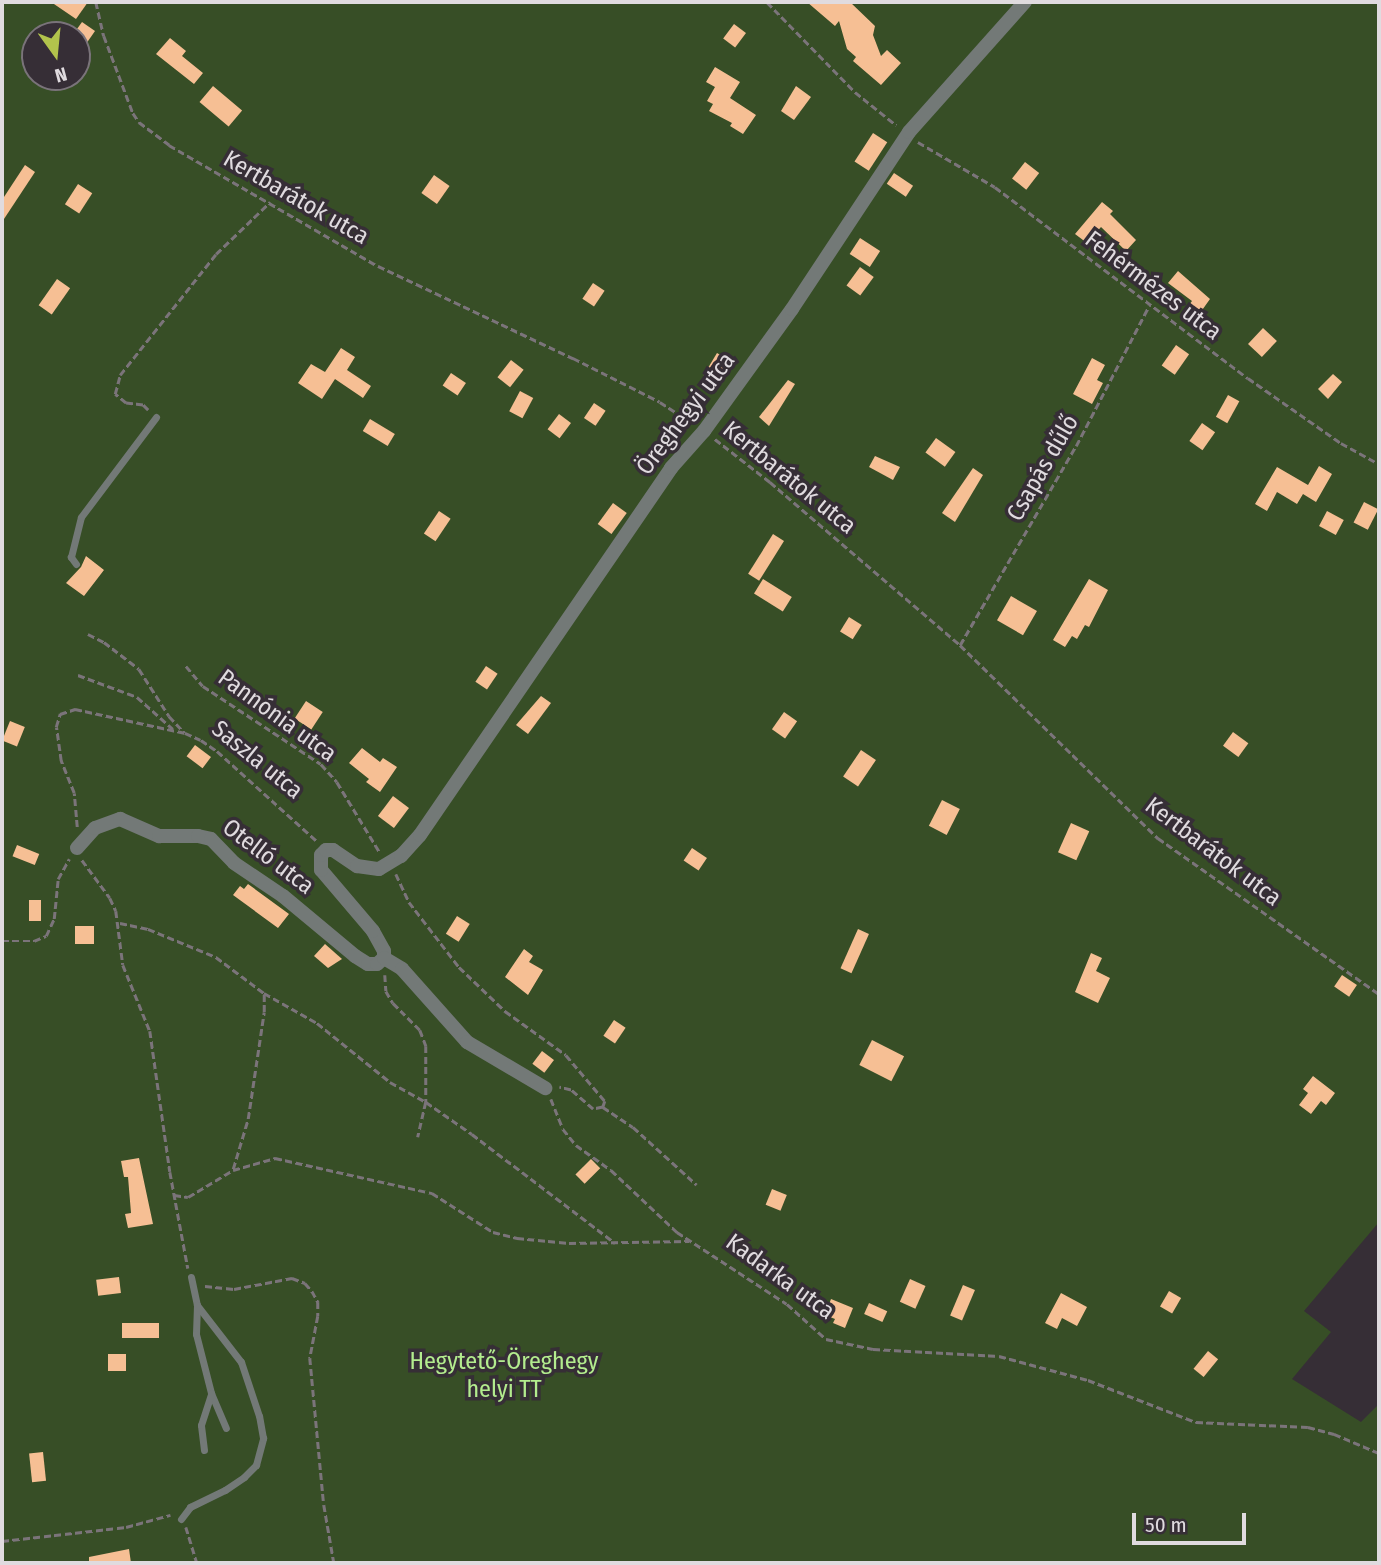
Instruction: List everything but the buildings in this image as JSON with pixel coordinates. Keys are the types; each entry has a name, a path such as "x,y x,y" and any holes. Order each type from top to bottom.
{"street":[{"name":"Öreghegyi utca","path":"393,862 420,835 671,468 705,431 792,309 909,132 1025,2"},
{"name":"Otelló utca","path":"77,848 94,828 120,819 159,836 198,836 211,839 234,863 284,896 355,956 368,964 377,964 384,958"},
{"path":"393,862 379,869 370,869 357,866 333,850 326,850 319,860 321,870 373,931 384,951 384,958 402,969 467,1042 545,1088"}],"lane":[{"path":"76,564 71,557 81,517 156,417"},
{"path":"191,1277 197,1305 197,1334 211,1393 226,1428"},
{"path":"181,1519 190,1507 225,1490 244,1477 256,1465 263,1438 242,1362 197,1305"},
{"path":"204,1450 201,1425 211,1393"}],"path":[{"name":"Kertbarátok utca","path":"96,2 124,95 139,122 169,145 377,266 660,402 705,431 770,482 960,645 1158,838 1379,994"},
{"name":"Fehérmézes utca","path":"767,2 855,92 909,132 929,151 995,187 1149,306 1340,443 1379,464"},
{"path":"156,417 143,405 126,402 115,394 120,375 216,254 270,202"},
{"name":"Csapás dűlő","path":"960,645 1076,446 1149,306"},
{"path":"88,634 104,642 139,669 169,716 185,733"},
{"name":"Pannónia utca","path":"186,666 203,686 321,764 337,782 370,842 393,862"},
{"path":"78,675 137,697 176,731"},
{"name":"Saszla utca","path":"77,848 75,793 61,761 56,727 60,713 75,709 185,733 217,751 326,850"},
{"path":"77,848 83,863 110,898 120,923 123,965 149,1031 174,1195 191,1277 198,1284 210,1288 234,1289 292,1278 305,1283 318,1302 310,1358 324,1505 334,1563"},
{"path":"2,941 34,941 46,936 54,919 58,879 77,848"},
{"path":"393,862 398,880 410,902 459,967 505,1011 566,1055 603,1096 603,1107"},
{"path":"120,923 148,929 216,957 264,993 317,1023 390,1082 426,1102 615,1242"},
{"path":"384,958 386,991 393,1003 420,1030 426,1046 426,1102 418,1137"},
{"path":"233,1170 248,1119 264,1012 264,993"},
{"path":"545,1088 564,1087 571,1090 588,1107 603,1107 633,1126 697,1185"},
{"name":"Kadarka utca","path":"545,1088 564,1129 576,1145 605,1165 689,1241 776,1297 817,1334 836,1343 999,1356 1088,1381 1196,1422 1308,1427 1334,1434 1379,1453"},
{"path":"174,1195 188,1197 233,1170 275,1158 336,1169 432,1193 493,1232 517,1238 569,1243 689,1241"},
{"path":"2,1541 126,1527 170,1515 181,1519 188,1529 197,1563"}],"green space":[{"name":"Hegytető-Öreghegy helyi TT","path":"2,2 1379,2 1379,1222 1304,1311 1331,1332 1292,1379 1361,1422 1379,1404 1379,1563 2,1563"}]}
